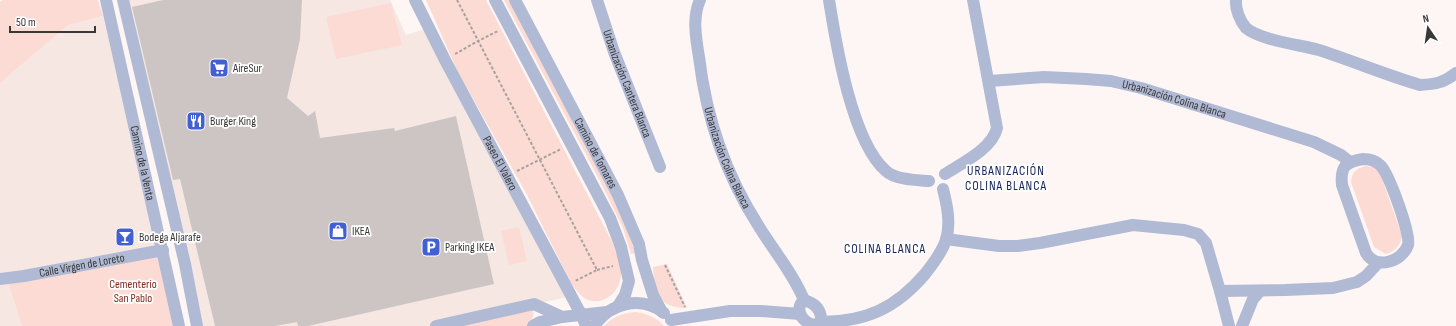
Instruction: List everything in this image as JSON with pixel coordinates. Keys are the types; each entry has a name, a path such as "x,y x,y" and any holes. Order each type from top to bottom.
{"street":[{"name":"Camino de la Venta","path":"106,0 179,326"},
{"path":"123,0 185,264 197,326"},
{"name":"Paseo El Valero","path":"415,0 445,60 584,321"},
{"name":"Camino de Tomares","path":"495,0 610,218 621,247 629,281 625,295 618,306"},
{"name":"Camino de Tomares","path":"515,0 618,195 639,244 642,260 653,295 669,319"},
{"name":"Urbanización Cantera Blanca","path":"597,0 614,52 660,167"},
{"name":"Urbanización Colina Blanca","path":"700,0 696,18 696,40 704,90 722,155 745,204 797,285 804,300"},
{"path":"829,0 841,63 852,107 867,145 876,160 886,172 896,177 929,182"},
{"path":"945,174 989,144 995,136 997,128 973,0"},
{"path":"1236,0 1235,5 1239,17 1247,28 1259,35 1320,51 1420,85 1446,81 1456,73"},
{"name":"Urbanización Colina Blanca","path":"989,81 1062,77 1086,78 1123,84 1314,142 1341,155 1350,162"},
{"path":"1363,159 1380,165 1388,176 1406,230 1408,244 1402,254 1397,258 1384,263 1378,263 1369,258 1366,253 1342,184 1343,169 1345,166 1350,162 1363,159"},
{"path":"943,189 936,190 932,188 929,179 932,174 936,172 945,174"},
{"path":"816,325 820,311 811,302 804,300 799,308 800,314 804,321 816,325 858,319 872,315 892,304 916,285 931,267 943,248 946,239 948,223 947,207 943,189 947,183 945,174"},
{"path":"946,239 999,246 1018,246 1132,225 1184,230 1198,234 1206,243 1229,326"},
{"name":"Calle Virgen de Loreto","path":"0,279 24,276 163,250"},
{"path":"1220,291 1260,291 1333,288 1346,286 1357,282 1366,276 1378,263"},
{"path":"1242,326 1253,299 1260,291"},
{"path":"537,324 584,321 618,306 638,303 651,306 669,319 715,312 746,311 800,314"},
{"path":"436,326 534,304 562,322"},
{"path":"594,326 606,312"},
{"path":"692,326 702,315"}],"path":[{"path":"457,0 597,270"},
{"path":"445,60 478,41 509,27"},
{"path":"507,176 571,144"},
{"path":"565,286 597,270 625,264"},
{"path":"665,265 685,308"}],"shaded area":[{"path":"124,0 390,0 406,35 428,28 567,297 439,326 196,326"},
{"path":"103,16 158,248 7,279 22,326 0,326 0,83 68,25"}],"green space":[{"path":"3,0 98,0 103,16 68,25 0,83 0,2"},
{"path":"426,0 486,0 618,253 621,272 620,281 618,287 610,296 598,301 586,299 571,283 526,193 458,72"},
{"path":"504,0 509,0 571,116 626,223 635,253 631,254 623,228 600,181"},
{"path":"391,3 402,45 336,59 326,17"},
{"path":"1365,166 1373,167 1380,173 1402,236 1397,247 1386,254 1374,247 1351,182 1355,171"},
{"path":"519,227 527,261 509,265 501,231"},
{"name":"Cementerio San Pablo","path":"163,250 179,326 22,326 7,279"},
{"path":"667,264 687,308 669,305 664,302 657,291 653,267"},
{"path":"534,304 532,326 438,326"},
{"path":"636,312 651,316 664,326 604,326 619,316"}],"building":[{"name":"IKEA","path":"163,0 302,0 300,39 287,98 308,116 315,111 320,138 394,128 395,131 456,116 494,284 308,326 298,326 297,322 275,326 215,326 180,179 173,180 132,7"}],"place":[{"name":"AireSur","path":"219,68"},
{"name":"Burger King","path":"196,121"},
{"name":"IKEA","path":"338,231"},
{"name":"Bodega Aljarafe","path":"125,237"},
{"name":"Parking IKEA","path":"431,247"}],"district":[{"name":"URBANIZACIÓN COLINA BLANCA","path":"1006,178"},
{"name":"COLINA BLANCA","path":"885,249"}]}
